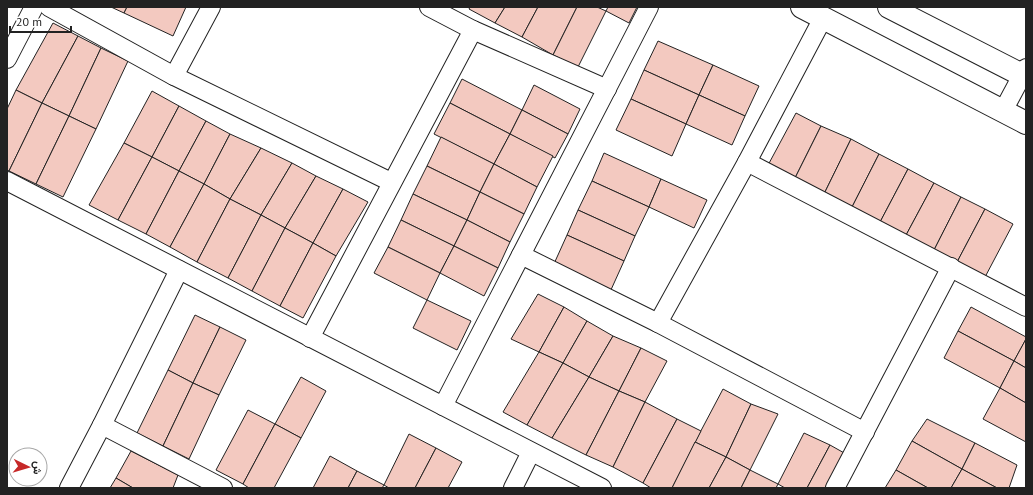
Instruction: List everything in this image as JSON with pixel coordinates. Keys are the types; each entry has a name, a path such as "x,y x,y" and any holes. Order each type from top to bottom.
{"street":[{"path":"7,59 34,7"},
{"path":"49,7 174,76 391,182"},
{"path":"174,76 211,7"},
{"path":"429,7 473,30 607,89"},
{"path":"443,406 650,7"},
{"path":"802,7 1026,123"},
{"path":"889,7 1025,74 1004,111"},
{"path":"658,323 747,162 822,18"},
{"path":"310,338 391,182 473,30"},
{"path":"747,162 1026,307"},
{"path":"7,181 602,488"},
{"path":"521,255 658,323 865,432"},
{"path":"835,488 951,267"},
{"path":"69,488 179,270"},
{"path":"102,425 224,488"},
{"path":"513,488 532,452"}],"building":[{"path":"111,7 127,7 124,13"},
{"path":"127,7 186,7 173,36 124,13"},
{"path":"470,7 505,7 495,23 469,9"},
{"path":"505,7 538,7 522,37 495,23"},
{"path":"538,7 577,7 553,55 522,37"},
{"path":"577,7 597,7 606,11 578,67 553,55"},
{"path":"608,7 637,7 629,23 606,11"},
{"path":"53,23 78,36 42,103 16,90"},
{"path":"78,36 101,48 69,116 42,103"},
{"path":"658,41 713,65 699,95 644,70"},
{"path":"101,48 128,61 96,129 69,116"},
{"path":"713,65 759,86 745,116 699,95"},
{"path":"644,70 699,95 686,124 631,99"},
{"path":"462,79 522,110 510,134 450,103"},
{"path":"534,85 580,109 568,134 522,110"},
{"path":"16,90 42,103 9,171 7,170 7,109"},
{"path":"152,91 179,106 152,157 124,143"},
{"path":"699,95 745,116 732,145 686,124"},
{"path":"631,99 686,124 672,156 616,130"},
{"path":"42,103 69,116 36,184 9,171"},
{"path":"450,103 510,134 494,164 434,134"},
{"path":"179,106 206,121 179,171 152,157"},
{"path":"522,110 568,134 555,158 510,134"},
{"path":"796,113 821,126 794,180 767,167"},
{"path":"69,116 96,129 63,197 36,184"},
{"path":"206,121 230,134 204,184 179,171"},
{"path":"821,126 851,139 823,196 794,180"},
{"path":"230,134 261,148 230,199 204,184"},
{"path":"510,134 553,156 537,187 494,164"},
{"path":"441,137 494,164 480,192 427,166"},
{"path":"851,139 879,154 851,209 823,196"},
{"path":"124,143 152,157 118,220 89,205"},
{"path":"261,148 292,163 261,215 230,199"},
{"path":"604,153 661,179 649,207 592,181"},
{"path":"879,154 908,169 879,224 851,209"},
{"path":"152,157 179,171 146,234 118,220"},
{"path":"292,163 316,176 285,228 261,215"},
{"path":"494,164 537,187 524,214 480,192"},
{"path":"427,166 480,192 467,220 413,194"},
{"path":"908,169 934,183 905,237 879,224"},
{"path":"179,171 204,184 170,247 146,234"},
{"path":"316,176 343,189 313,243 285,228"},
{"path":"661,179 707,200 694,228 649,207"},
{"path":"592,181 649,207 635,236 578,210"},
{"path":"934,183 961,197 933,252 905,237"},
{"path":"204,184 230,199 197,262 170,247"},
{"path":"343,189 368,202 336,256 313,243"},
{"path":"480,192 524,214 510,242 467,220"},
{"path":"413,194 467,220 454,246 401,220"},
{"path":"961,197 985,209 956,264 933,252"},
{"path":"230,199 261,215 228,278 197,262"},
{"path":"985,209 1013,224 984,279 956,264"},
{"path":"578,210 635,236 624,261 567,235"},
{"path":"261,215 285,228 252,291 228,278"},
{"path":"401,220 454,246 440,273 388,247"},
{"path":"467,220 510,242 498,268 454,246"},
{"path":"285,228 313,243 280,306 252,291"},
{"path":"567,235 624,261 610,292 553,266"},
{"path":"313,243 336,256 303,318 280,306"},
{"path":"454,246 498,268 484,296 440,273"},
{"path":"388,247 440,273 427,300 374,273"},
{"path":"538,294 564,307 539,352 511,339"},
{"path":"427,300 471,321 457,350 413,328"},
{"path":"564,307 587,321 563,363 539,352"},
{"path":"971,307 1026,337 1014,361 958,331"},
{"path":"195,315 220,327 193,383 168,370"},
{"path":"587,321 613,336 589,377 563,363"},
{"path":"220,327 246,340 219,395 193,383"},
{"path":"958,331 1014,361 1000,388 944,358"},
{"path":"613,336 641,348 619,391 589,377"},
{"path":"1026,339 1026,368 1014,361"},
{"path":"641,348 667,361 645,402 619,391"},
{"path":"539,352 563,363 527,425 503,412"},
{"path":"1014,361 1026,368 1026,403 1000,388"},
{"path":"563,363 589,377 552,438 527,425"},
{"path":"168,370 193,383 163,446 137,433"},
{"path":"301,377 326,391 301,438 275,424"},
{"path":"589,377 619,391 586,455 552,438"},
{"path":"193,383 219,395 189,459 163,446"},
{"path":"1000,388 1026,403 1026,442 983,419"},
{"path":"723,389 751,404 726,457 695,442"},
{"path":"619,391 645,402 613,467 586,455"},
{"path":"645,402 677,419 643,483 613,467"},
{"path":"751,404 778,414 750,470 726,457"},
{"path":"248,410 275,424 243,484 216,470"},
{"path":"677,419 701,431 672,488 651,488 643,483"},
{"path":"927,419 975,443 962,469 912,441"},
{"path":"275,424 301,438 274,488 249,488 243,484"},
{"path":"804,433 830,445 807,488 785,488 778,484"},
{"path":"409,434 436,448 415,488 389,488 384,485"},
{"path":"912,441 962,469 951,488 928,488 896,470"},
{"path":"695,442 726,457 709,488 672,488"},
{"path":"975,443 1017,465 1009,488 997,488 962,469"},
{"path":"830,445 846,454 829,488 807,488"},
{"path":"436,448 462,462 448,488 415,488"},
{"path":"131,451 178,475 173,488 133,488 116,478"},
{"path":"330,456 357,471 348,488 313,488"},
{"path":"726,457 750,470 741,488 709,488"},
{"path":"962,469 997,488 951,488"},
{"path":"750,470 778,484 776,488 741,488"},
{"path":"896,470 928,488 885,488"},
{"path":"357,471 384,485 382,488 348,488"},
{"path":"116,478 133,488 110,488"}]}
